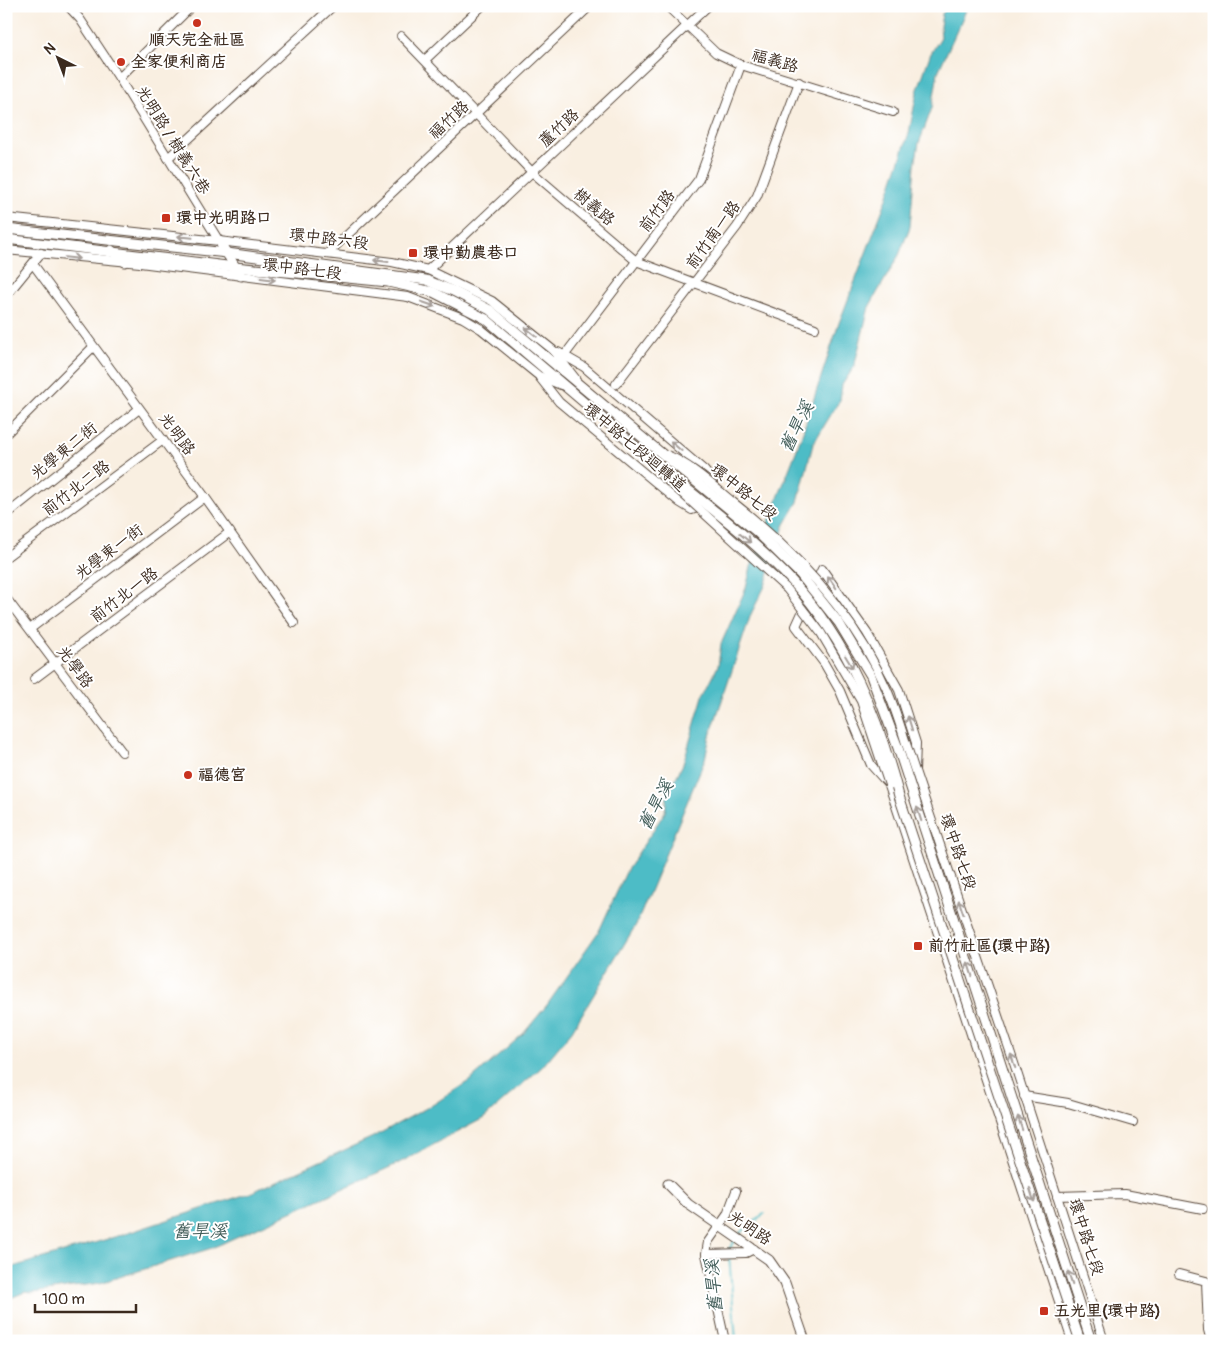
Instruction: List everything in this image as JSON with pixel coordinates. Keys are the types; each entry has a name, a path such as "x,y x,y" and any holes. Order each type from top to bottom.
{"street":[{"name":"光明路 / 樹義六巷","path":"68,6 80,19 119,78 219,241"},
{"path":"119,78 192,6"},
{"path":"168,158 334,6"},
{"path":"426,59 482,6"},
{"name":"福竹路","path":"327,254 590,6"},
{"name":"福義路","path":"667,6 716,53 740,65 893,112"},
{"name":"蘆竹路","path":"428,270 708,6"},
{"name":"樹義路","path":"401,36 426,59 532,172 636,261 815,328"},
{"name":"前竹路","path":"564,356 699,179 740,65"},
{"name":"前竹南一路","path":"616,384 738,227 757,196 799,82"},
{"name":"環中路六段","path":"6,218 392,262 428,270 489,310"},
{"name":"環中路六段","path":"6,229 227,252 426,280 453,291 489,310"},
{"path":"6,239 168,257 236,267 388,282 409,286 489,310"},
{"path":"219,241 241,276"},
{"name":"環中路七段","path":"6,250 70,258 125,262 408,296 446,310 481,329 539,376 569,388"},
{"path":"110,250 125,262"},
{"path":"6,296 34,264 41,253"},
{"name":"光明路","path":"34,264 93,347 205,497 294,623"},
{"name":"環中路七段","path":"489,310 553,350 576,380"},
{"name":"環中路七段","path":"489,310 576,380 757,532 800,574 839,624 871,676 898,748 1091,1341"},
{"name":"環中路七段","path":"489,310 581,399 750,542 792,581 829,629 859,679 888,752 899,796 1079,1341"},
{"path":"6,434 93,347"},
{"name":"環中路七段迴轉道","path":"539,376 559,402 679,502 692,510 697,509 711,492 713,481 591,373 553,350"},
{"name":"光學東二街","path":"6,515 139,409"},
{"name":"前竹北二路","path":"6,557 163,440"},
{"name":"環中路七段","path":"661,453 687,465 763,526 807,568 845,618 888,692 1103,1337"},
{"name":"環中路七段","path":"654,462 673,485 787,589 821,633 861,701 1072,1341"},
{"name":"光學東一街","path":"30,629 205,497"},
{"name":"前竹北一路","path":"34,680 230,532"},
{"path":"889,785 871,766 840,691 824,663 796,626 822,569 867,633 899,690 916,743 915,771"},
{"name":"光學路","path":"6,598 122,752"},
{"path":"1024,1096 1068,1103 1133,1122"},
{"name":"光明路","path":"668,1184 688,1204 770,1260 785,1283 805,1341"},
{"path":"725,1341 708,1254 708,1242 727,1215 736,1191"},
{"path":"1057,1196 1125,1194 1203,1209"},
{"path":"708,1254 746,1253 754,1249"},
{"path":"1179,1274 1206,1281 1208,1330 1211,1341"},
{"path":"1068,1332 1089,1326 1098,1320"},
{"path":"1079,1341 1091,1332 1103,1337"}],"water":[{"name":"舊旱溪","path":"948,6 968,6 938,72 932,108 919,143 915,165 910,227 899,255 869,307 854,367 842,385 840,400 813,444 798,502 784,526 765,586 751,614 710,736 705,759 637,923 572,1031 542,1067 484,1118 397,1164 212,1248 100,1283 32,1293 25,1292 6,1300 6,1269 128,1233 250,1193 373,1137 434,1104 472,1079 523,1034 547,1005 599,931 627,870 665,812 667,795 683,764 703,696 718,666 721,644 746,588 751,567 797,449 839,323 887,198 909,133 917,92 930,55 941,37 942,14"}],"waterway":[{"name":"舊旱溪","path":"739,1234 764,1214"},
{"name":"舊旱溪","path":"728,1251 735,1240"},
{"name":"舊旱溪","path":"729,1256 736,1341"}],"place":[{"name":"順天完全社區","path":"197,23"},
{"name":"全家便利商店","path":"121,62"},
{"name":"環中光明路口","path":"166,218"},
{"name":"環中勤農巷口","path":"413,253"},
{"name":"福德宮","path":"188,775"},
{"name":"前竹社區(環中路)","path":"918,946"},
{"name":"五光里(環中路)","path":"1044,1311"}]}
